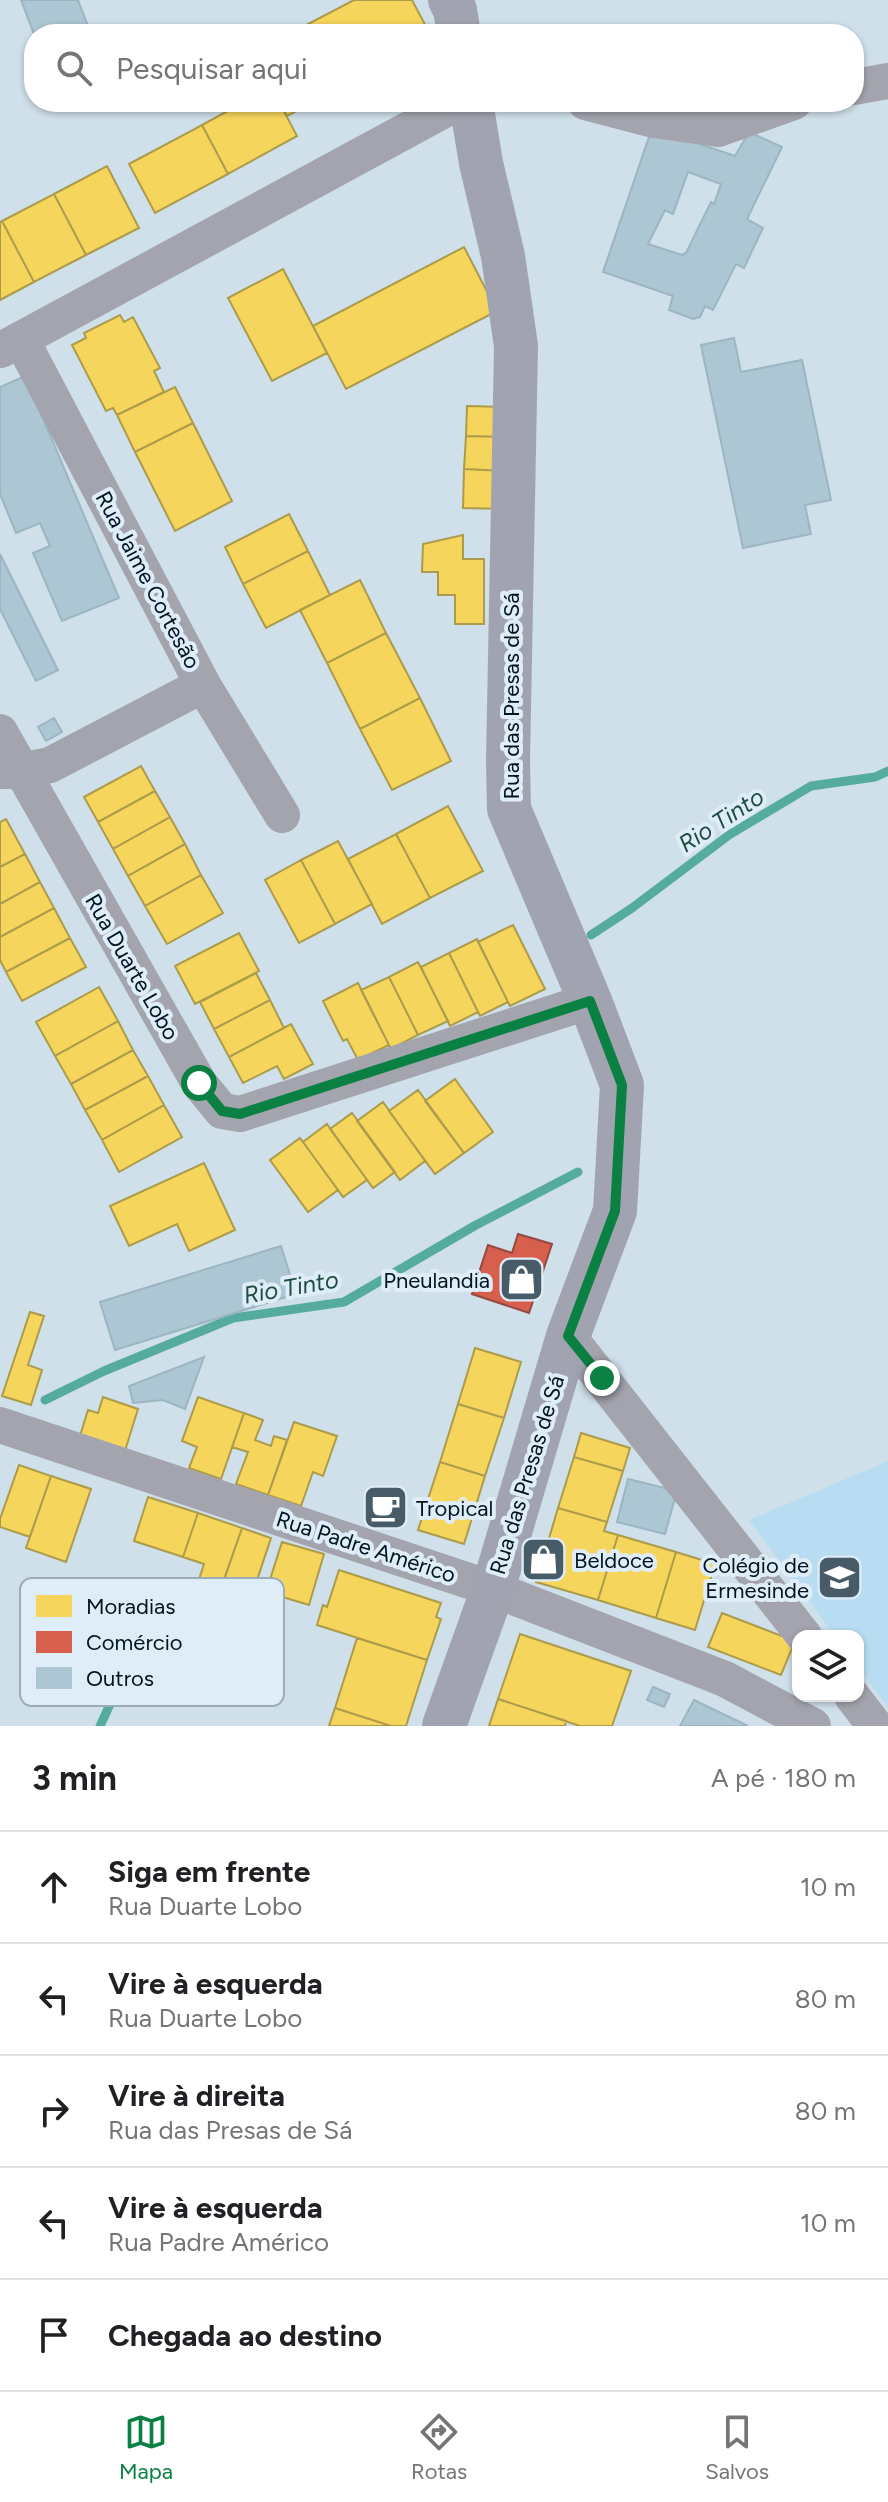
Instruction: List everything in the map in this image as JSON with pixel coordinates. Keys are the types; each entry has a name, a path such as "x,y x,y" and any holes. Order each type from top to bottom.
{"street":[{"path":"450,0 457,24"},
{"path":"864,85 888,81"},
{"path":"11,346 441,112"},
{"name":"Rua das Presas de Sá","path":"444,1726 493,1589 568,1336 615,1211 622,1085 509,809 516,346 503,256 473,112"},
{"path":"623,112 654,120 718,129 766,112"},
{"name":"Rua Jaime Cortesão","path":"11,346 203,685 282,815"},
{"path":"7,780 50,765 203,685"},
{"name":"Rua Duarte Lobo","path":"0,732 7,780 199,1083 222,1111 240,1114 590,1001"},
{"path":"568,1336 799,1630"},
{"name":"Rua Padre Américo","path":"0,1425 493,1589 725,1679 813,1726"},
{"path":"857,1702 875,1726"}],"shaded area":[{"name":"Colégio de Ermesinde","path":"888,1461 888,1707 864,1675 864,1630 831,1630 749,1520"}],"building: Moradias":[{"path":"354,0 412,0 425,24 308,24"},
{"path":"226,112 284,112 297,136 228,174 202,125"},
{"path":"202,125 228,174 155,213 129,164"},
{"path":"107,166 139,228 86,255 54,194"},
{"path":"54,194 86,255 34,282 2,221"},
{"path":"0,222 34,282 0,300"},
{"path":"464,247 497,311 346,389 313,326"},
{"path":"283,269 327,353 272,381 228,298"},
{"path":"120,315 124,322 133,317 160,368 154,371 164,392 117,415 113,408 106,411 72,345 86,338 84,333"},
{"path":"175,387 193,423 135,452 117,415"},
{"path":"467,406 507,407 506,437 466,436"},
{"path":"193,423 232,501 175,531 135,452"},
{"path":"466,436 506,437 505,471 464,469"},
{"path":"464,469 505,471 503,509 463,508"},
{"path":"289,514 308,551 243,584 225,547"},
{"path":"463,535 463,559 484,559 484,624 455,624 455,595 438,595 438,572 422,572 423,544"},
{"path":"308,551 330,595 266,628 243,584"},
{"path":"360,580 386,633 327,663 300,610"},
{"path":"386,633 420,698 360,729 327,663"},
{"path":"420,698 451,761 392,790 360,729"},
{"path":"141,766 155,791 98,822 84,797"},
{"path":"155,791 170,817 113,849 98,822"},
{"path":"448,806 483,871 430,898 396,834"},
{"path":"170,817 185,844 128,876 113,849"},
{"path":"6,819 25,854 0,867 0,822"},
{"path":"396,834 430,898 382,924 348,859"},
{"path":"338,841 372,904 335,924 301,860"},
{"path":"185,844 201,875 145,906 128,876"},
{"path":"25,854 40,882 0,904 0,867"},
{"path":"301,860 335,924 299,943 265,880"},
{"path":"201,875 223,913 167,944 145,906"},
{"path":"40,882 54,908 0,937 0,904"},
{"path":"54,908 70,938 6,972 0,960 0,937"},
{"path":"513,925 545,989 510,1006 478,942"},
{"path":"239,933 259,971 195,1004 175,966"},
{"path":"70,938 86,967 22,1001 6,972"},
{"path":"477,939 508,1002 480,1016 449,953"},
{"path":"449,953 478,1012 450,1026 421,967"},
{"path":"418,962 448,1021 418,1035 389,977"},
{"path":"256,973 270,1000 214,1029 200,1002"},
{"path":"389,977 418,1035 391,1049 361,990"},
{"path":"358,983 389,1045 358,1060 347,1039 343,1041 323,1001"},
{"path":"99,987 118,1021 55,1056 36,1022"},
{"path":"270,1000 284,1028 229,1057 214,1029"},
{"path":"118,1021 133,1050 71,1084 55,1056"},
{"path":"291,1024 313,1064 284,1079 277,1066 243,1083 229,1057"},
{"path":"133,1050 148,1076 85,1110 71,1084"},
{"path":"148,1076 164,1105 102,1140 85,1110"},
{"path":"455,1079 493,1132 464,1153 425,1101"},
{"path":"418,1090 464,1153 435,1174 389,1111"},
{"path":"383,1102 425,1161 400,1180 357,1121"},
{"path":"164,1105 182,1137 119,1172 102,1140"},
{"path":"352,1113 395,1172 373,1188 330,1129"},
{"path":"327,1124 367,1180 343,1197 303,1142"},
{"path":"300,1138 338,1190 308,1212 270,1160"},
{"path":"204,1163 235,1230 189,1251 177,1224 129,1246 110,1206"},
{"path":"30,1312 44,1316 28,1365 42,1370 31,1405 2,1396"},
{"path":"475,1348 521,1362 504,1418 458,1404"},
{"path":"103,1397 138,1409 124,1454 79,1439 88,1410 98,1413"},
{"path":"198,1397 244,1413 221,1479 189,1468 197,1447 182,1441"},
{"path":"458,1404 504,1418 485,1476 440,1462"},
{"path":"244,1413 263,1420 255,1440 271,1446 274,1436 287,1440 268,1495 236,1484 248,1452 232,1447"},
{"path":"294,1422 337,1436 323,1476 313,1472 301,1506 268,1495"},
{"path":"581,1433 630,1448 623,1471 574,1457"},
{"path":"574,1457 623,1471 607,1522 558,1508"},
{"path":"440,1462 485,1476 464,1544 418,1530"},
{"path":"19,1465 51,1476 30,1537 0,1527"},
{"path":"51,1476 91,1489 66,1562 26,1548"},
{"path":"148,1497 198,1513 183,1557 134,1541"},
{"path":"558,1508 607,1522 604,1531 618,1535 598,1600 536,1582"},
{"path":"198,1513 242,1528 225,1578 200,1578 204,1564 183,1557"},
{"path":"242,1528 271,1538 258,1578 224,1578"},
{"path":"618,1535 676,1552 656,1618 598,1600"},
{"path":"282,1542 324,1554 309,1605 284,1597 284,1578 270,1578"},
{"path":"676,1552 715,1564 695,1630 656,1618"},
{"path":"339,1570 441,1603 436,1617 441,1619 427,1660 317,1625 323,1605 327,1607"},
{"path":"722,1613 792,1640 792,1648 781,1675 708,1647"},
{"path":"520,1634 631,1671 612,1726 580,1726 498,1699"},
{"path":"357,1638 427,1660 406,1726 391,1726 335,1708"},
{"path":"498,1699 566,1721 565,1726 489,1726"},
{"path":"335,1708 391,1726 329,1726"}],"building: Comércio":[{"path":"518,1234 552,1244 529,1313 472,1294 488,1245 512,1253"}],"building: Outros":[{"path":"21,0 78,0 87,24 30,24"},
{"path":"652,128 735,156 749,132 782,147 747,219 763,228 744,268 736,264 713,310 705,306 700,317 693,319 669,310 673,296 603,272","holes":["688,172 721,184 714,204 711,202 686,253 682,255 648,244 665,210 673,214"]},
{"path":"734,338 741,372 802,360 831,500 805,505 811,534 743,548 701,345"},
{"path":"25,376 119,598 62,621 33,553 50,546 40,523 16,533 0,494 0,387"},
{"path":"0,554 58,670 36,681 0,609"},
{"path":"54,718 62,732 46,741 38,727"},
{"path":"281,1246 296,1294 115,1350 100,1302"},
{"path":"204,1357 185,1409 163,1400 133,1403 129,1386"},
{"path":"628,1479 677,1491 665,1534 617,1522"},
{"path":"653,1687 670,1694 664,1707 647,1700"},
{"path":"694,1700 748,1726 680,1726"}],"waterway":[{"name":"Rio Tinto","path":"591,935 729,835 811,786 875,777 888,771"},
{"name":"Rio Tinto","path":"45,1400 104,1371 233,1318 344,1302 476,1225 578,1172"},
{"name":"Rio Tinto","path":"100,1726 109,1706"}],"place":[{"name":"Pneulandia","path":"521,1280"},
{"name":"Tropical","path":"385,1508"},
{"name":"Beldoce","path":"543,1560"},
{"name":"Colégio de Ermesinde","path":"840,1578"}],"route":[{"path":"199,1083 222,1111 240,1114 590,1001 622,1085 615,1211 568,1336 602,1378"}]}
